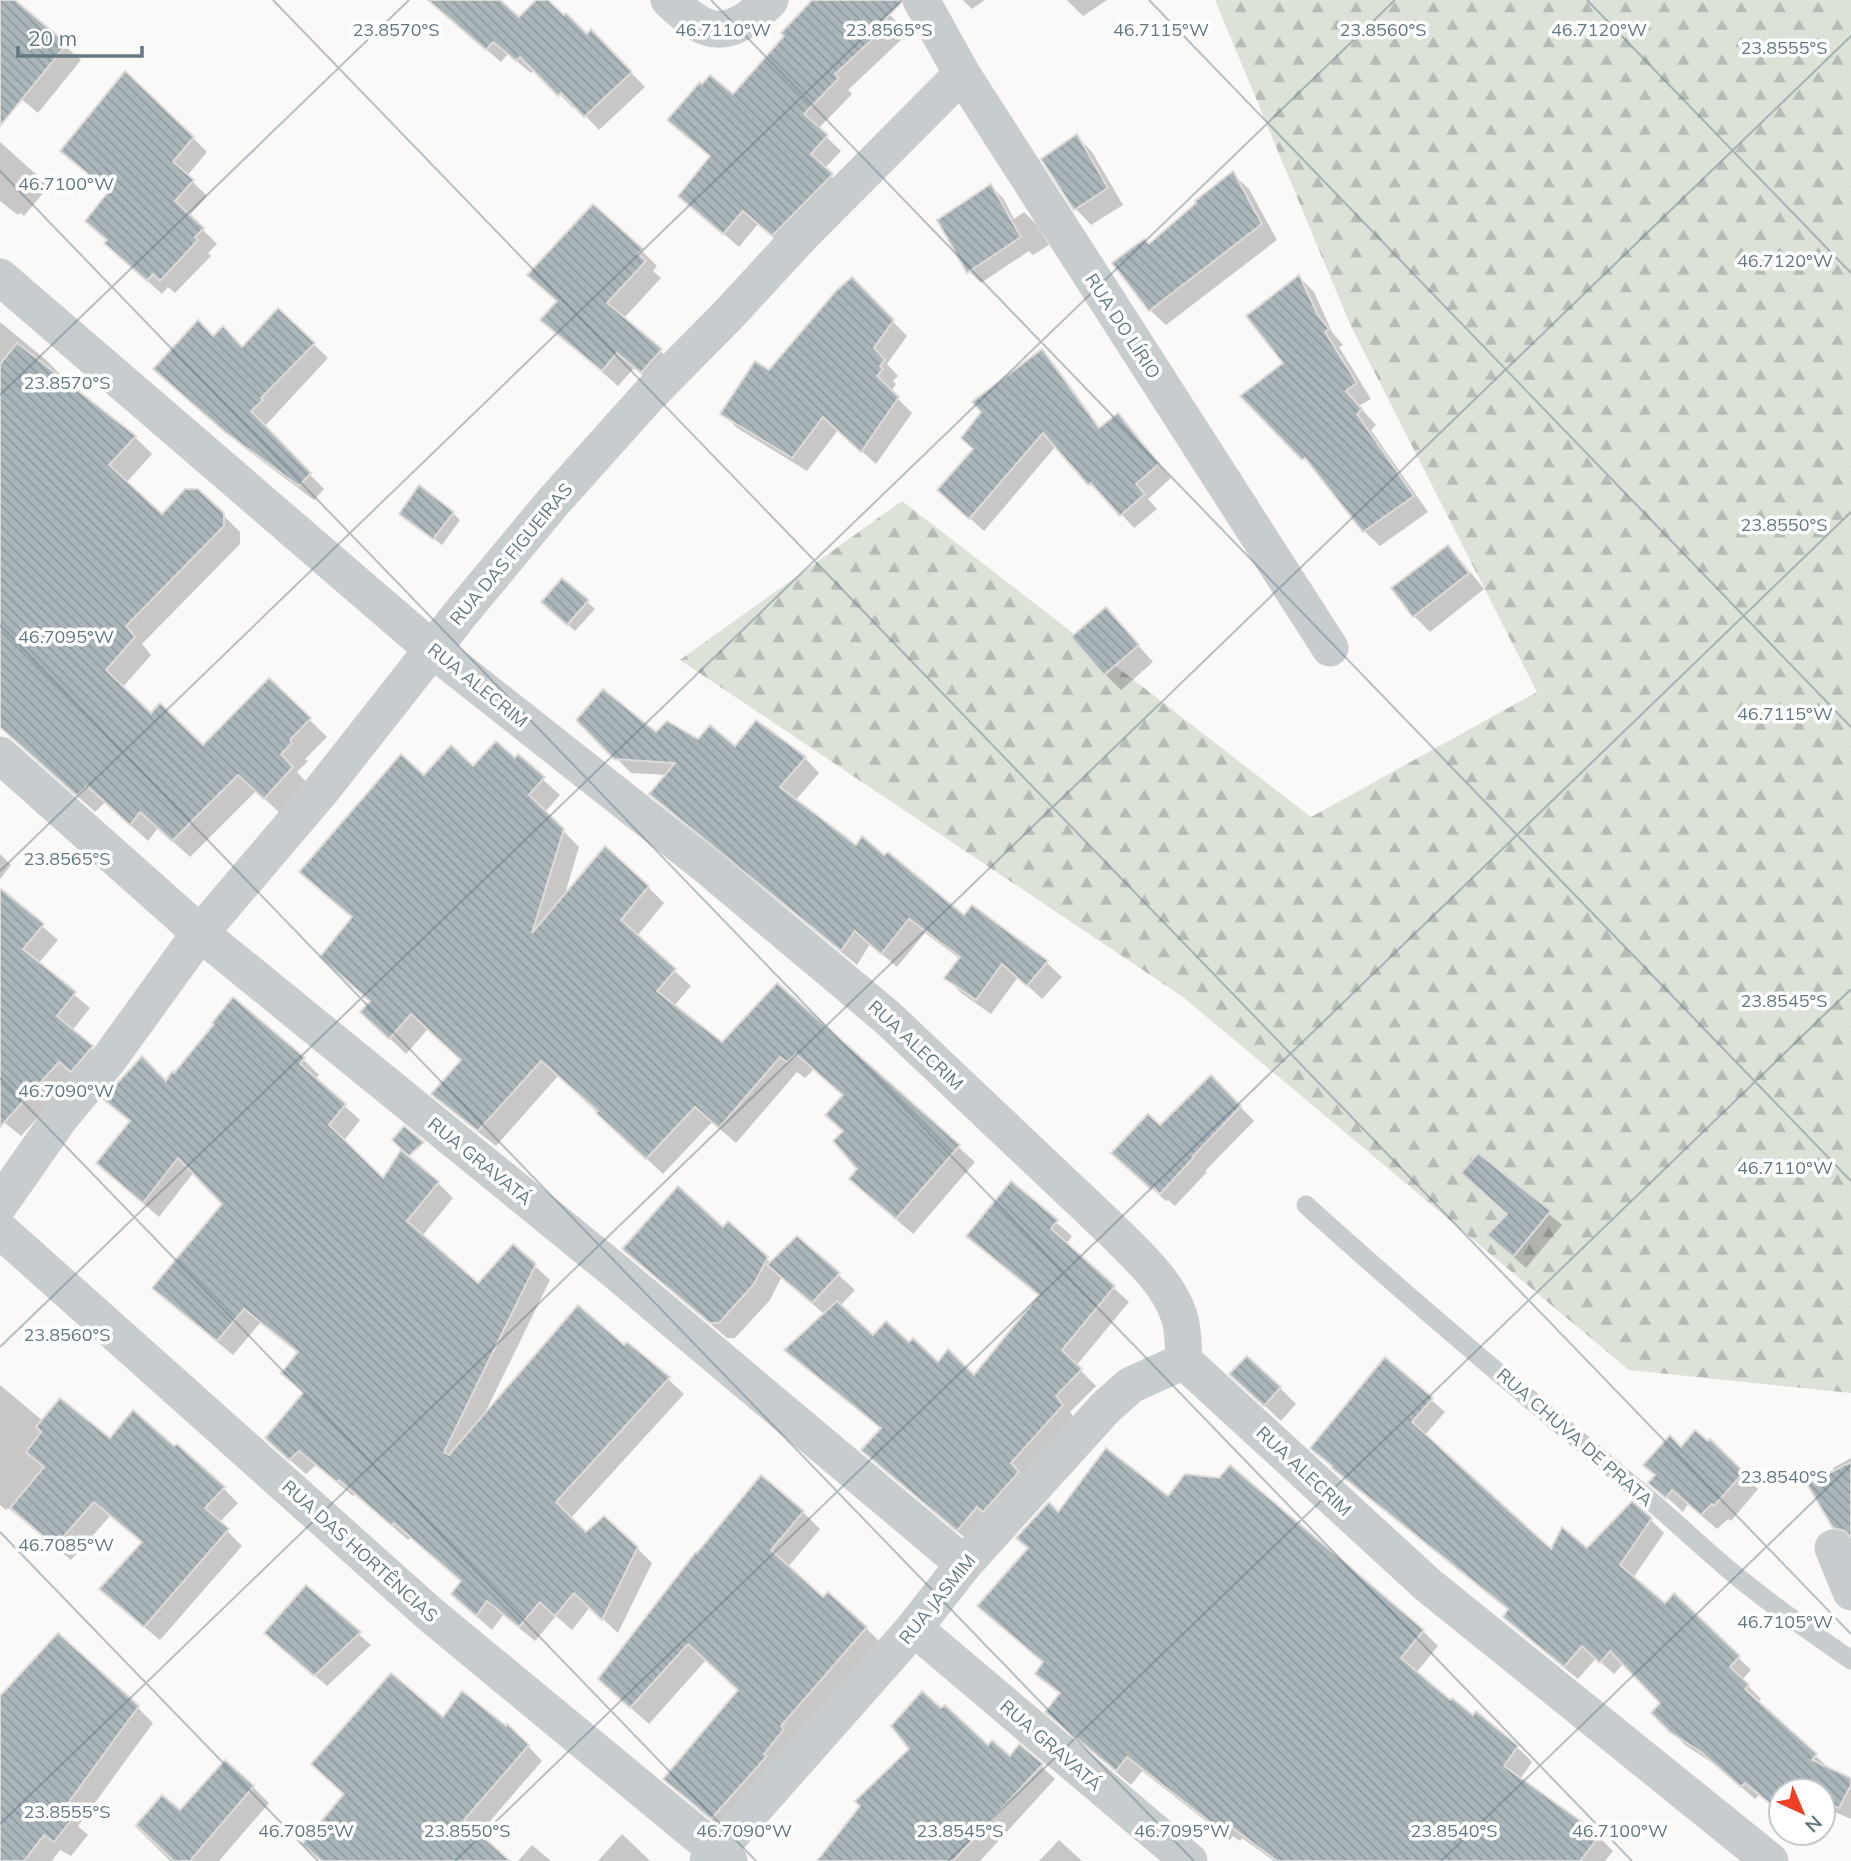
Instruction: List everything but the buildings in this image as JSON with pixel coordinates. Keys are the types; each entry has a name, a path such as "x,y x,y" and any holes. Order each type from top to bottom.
{"street":[{"path":"669,0 706,28 722,32 737,27 770,0"},
{"name":"RUA DO LÍRIO","path":"921,0 962,74 1330,648"},
{"name":"RUA DAS FIGUEIRAS","path":"0,1204 60,1118 109,1059 200,933 321,791 554,501 649,395 799,238 962,74"},
{"name":"RUA ALECRIM","path":"0,276 433,650 708,867 888,1018 1146,1264 1171,1297 1180,1318 1184,1361 1428,1585 1770,1861"},
{"name":"RUA GRAVATÁ","path":"0,755 200,933 608,1265 964,1564"},
{"name":"RUA DAS HORTÊNCIAS","path":"0,1230 431,1615 718,1858"},
{"name":"RUA JASMIM","path":"718,1858 914,1628 964,1564 1106,1407 1130,1385 1184,1361"},
{"path":"1833,1548 1851,1592"},
{"name":"RUA GRAVATÁ","path":"914,1628 1189,1861"}],"lane":[{"name":"RUA CHUVA DE PRATA","path":"1306,1205 1392,1283 1489,1362 1526,1397 1634,1486 1739,1578 1798,1624 1851,1660"}],"green space":[{"path":"1215,0 1851,0 1851,1393 1629,1370 1183,997 680,660 902,501 1311,817 1537,692 1349,322"}]}
